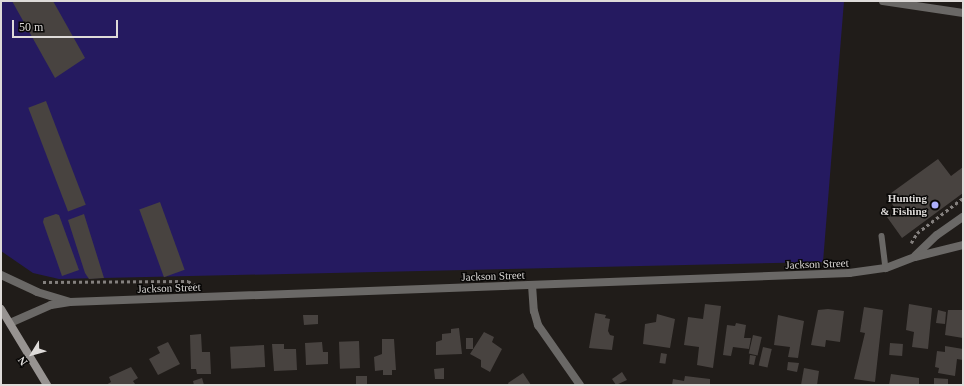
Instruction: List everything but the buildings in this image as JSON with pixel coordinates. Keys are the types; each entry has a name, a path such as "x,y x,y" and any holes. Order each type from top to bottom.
{"main road":[{"path":"1,309 44,384"}],"street":[{"path":"883,1 963,13"},
{"name":"Jackson Street","path":"914,257 936,235 963,217"},
{"name":"Jackson Street","path":"10,323 51,305 70,302 842,274 886,268 914,257 963,245"},
{"name":"Jackson Street","path":"1,275 37,292 70,302"},
{"path":"532,285 534,311 538,325 580,385"}],"lane":[{"path":"882,236 886,268"}],"path":[{"path":"909,246 917,233 963,198"},
{"path":"36,278 42,282 188,281"}],"shaded area":[{"path":"1,1 844,1 823,262 59,279 33,273 1,251"}],"place":[{"name":"Hunting & Fishing","path":"935,205"}]}
